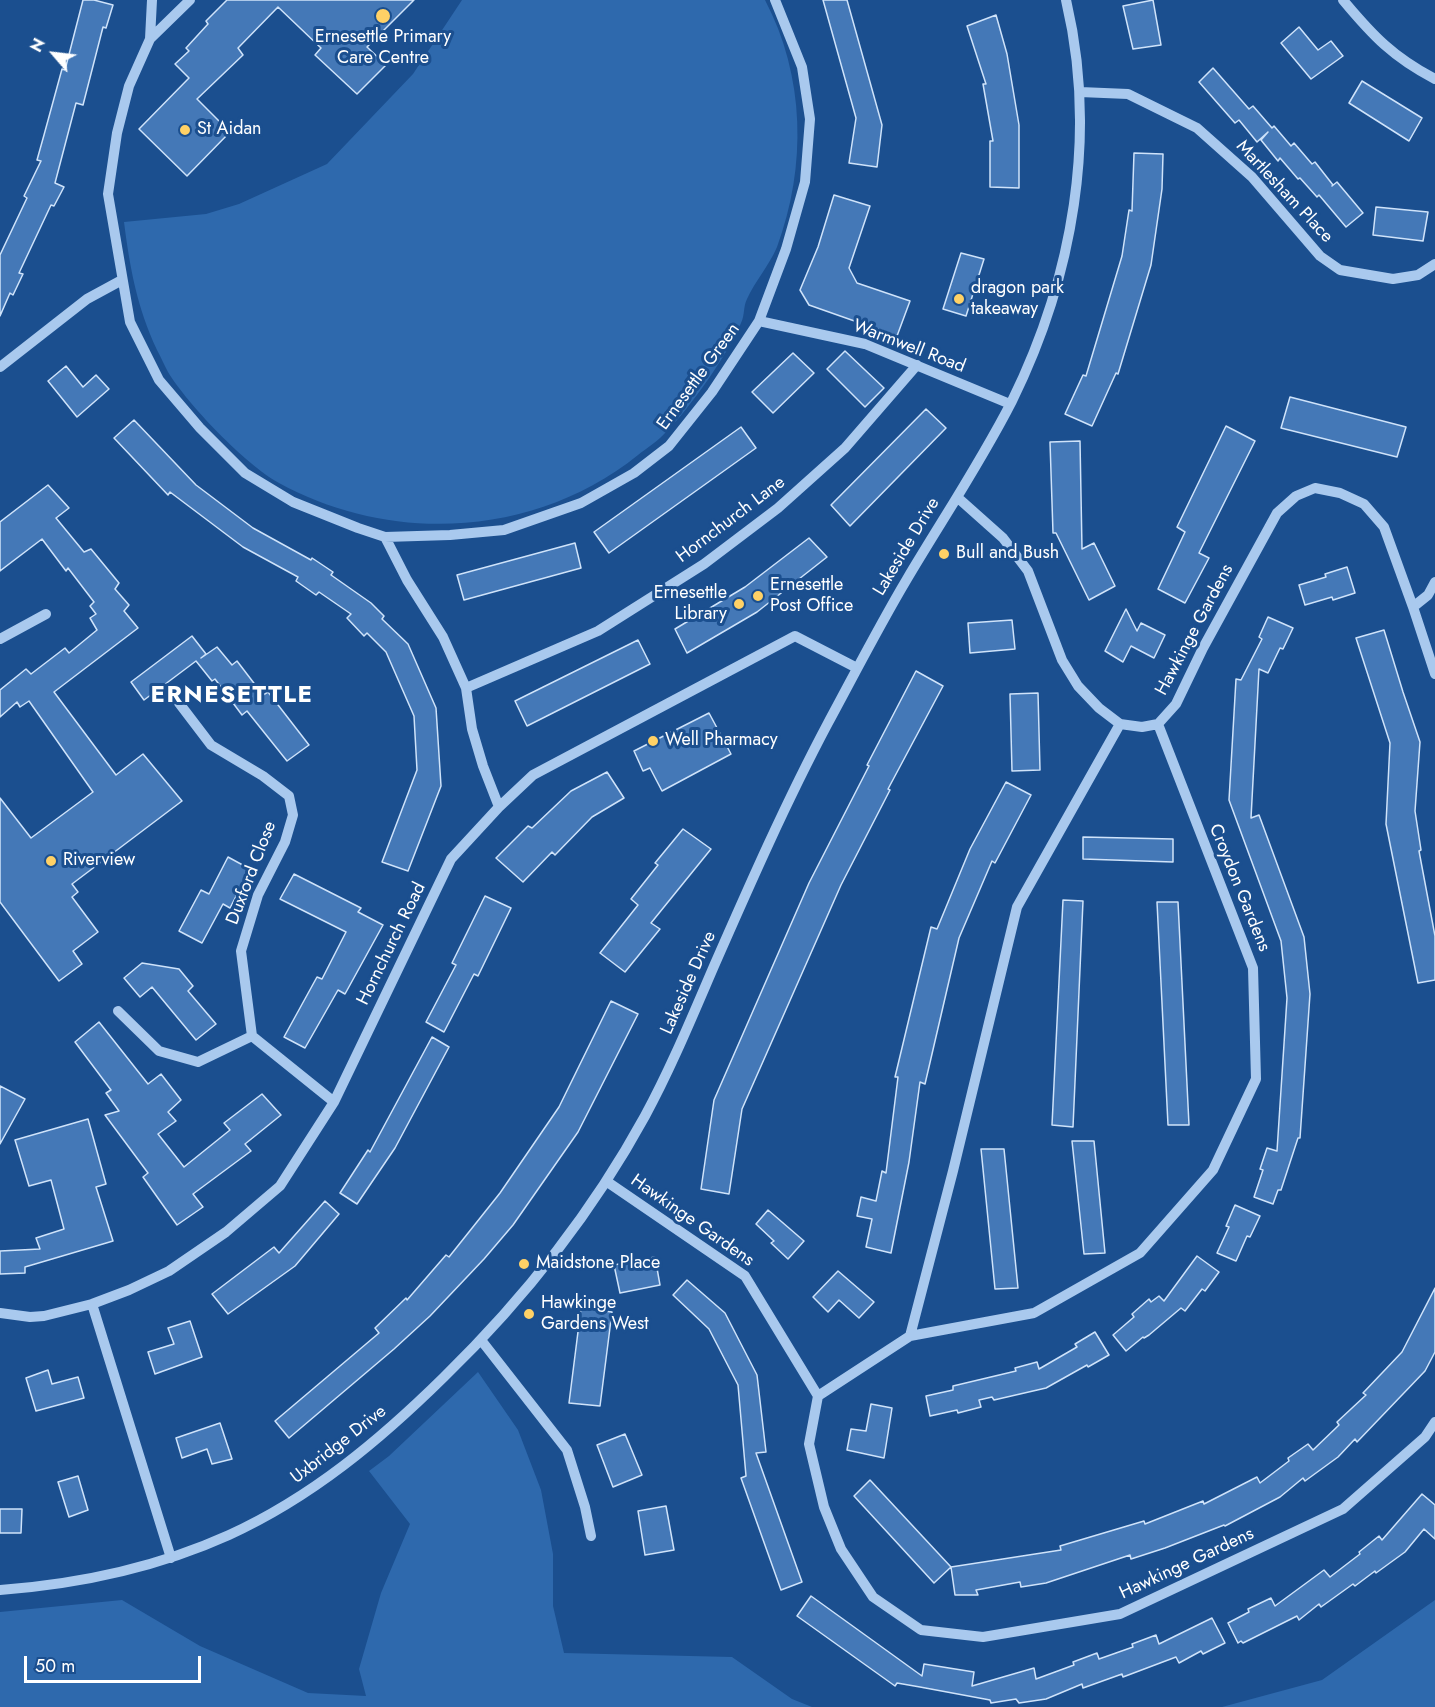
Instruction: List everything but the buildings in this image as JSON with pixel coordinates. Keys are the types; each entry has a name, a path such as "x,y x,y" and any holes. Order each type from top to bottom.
{"street":[{"path":"152,0 150,39 129,86 117,133 108,194 130,322 159,380 200,428 245,473 293,502 385,537 407,580 443,637 466,688 472,729 499,807"},
{"path":"150,39 190,0"},
{"name":"Ernesettle Green","path":"385,537 450,535 504,530 581,503 634,473 669,446 712,392 759,321 786,249 805,182 810,119 802,67 775,0"},
{"name":"Lakeside Drive","path":"606,1181 642,1122 672,1062 784,810 857,668 1010,404 1042,332 1067,246 1079,157 1080,92 1076,48 1066,0"},
{"path":"1343,0 1386,48 1412,67 1435,79"},
{"name":"Martlesham Place","path":"1080,92 1128,94 1197,128 1252,177 1320,256 1340,270 1393,279 1418,275 1435,264"},
{"path":"0,367 87,299 122,280"},
{"name":"Warmwell Road","path":"759,321 865,344 1010,404"},
{"name":"Hornchurch Lane","path":"466,688 598,631 704,564 778,508 845,448 917,365"},
{"name":"Hawkinge Gardens","path":"1158,724 1176,704 1203,648 1277,513 1296,496 1315,488 1340,493 1364,504 1383,527 1435,674"},
{"path":"957,497 1003,538 1028,571 1062,660 1078,686 1099,708 1120,724 1142,727 1158,724"},
{"path":"1413,607 1428,594 1435,582"},
{"path":"0,639 46,614"},
{"name":"Hornchurch Road","path":"0,1313 30,1317 44,1316 92,1304 129,1290 169,1271 226,1232 280,1186 334,1102 451,859 499,807 533,775 795,636 857,668"},
{"name":"Duxford Close","path":"178,703 211,745 263,776 289,796 293,815 285,842 258,895 241,951 252,1036"},
{"path":"910,1336 955,1165 1017,907 1120,724"},
{"name":"Croydon Gardens","path":"818,1396 910,1336 1034,1312 1140,1253 1210,1175 1256,1079 1254,969 1158,724"},
{"path":"118,1011 159,1051 198,1062 252,1036 334,1102"},
{"name":"Hawkinge Gardens","path":"606,1181 745,1276 818,1396 809,1444 824,1507 841,1549 873,1597 921,1630 983,1637 1120,1614 1343,1509 1425,1437 1435,1422"},
{"name":"Uxbridge Drive","path":"0,1590 62,1584 101,1577 171,1558 251,1524 318,1485 401,1419 481,1340 548,1263 606,1181"},
{"path":"92,1304 171,1558"},
{"path":"481,1340 567,1450 585,1507 591,1536"}],"shaded area":[{"path":"462,0 765,0 788,59 794,90 797,153 787,216 777,247 747,299 735,336 697,395 663,435 598,482 555,503 509,516 463,523 415,523 368,516 323,503 279,483 250,462 218,433 177,385 157,350 135,288 124,222 206,214 239,204 327,164 413,74"},
{"path":"478,1372 518,1430 541,1490 553,1554 553,1606 564,1653 732,1657 792,1699 812,1707 0,1707 0,1612 122,1600 200,1646 308,1693 366,1696 359,1669 381,1593 410,1524 369,1471 389,1456"},
{"path":"1435,1600 1435,1707 1222,1707 1322,1680"}],"place":[{"name":"Ernesettle Primary Care Centre","path":"383,16"},
{"name":"St Aidan","path":"185,130"},
{"name":"dragon park takeaway","path":"959,299"},
{"name":"Bull and Bush","path":"944,554"},
{"name":"Ernesettle Post Office","path":"758,596"},
{"name":"Ernesettle Library","path":"739,604"},
{"name":"Well Pharmacy","path":"653,741"},
{"name":"Riverview","path":"51,861"},
{"name":"Maidstone Place","path":"524,1264"},
{"name":"Hawkinge Gardens West","path":"529,1314"}],"district":[{"name":"ERNESETTLE","path":"232,696"}]}
